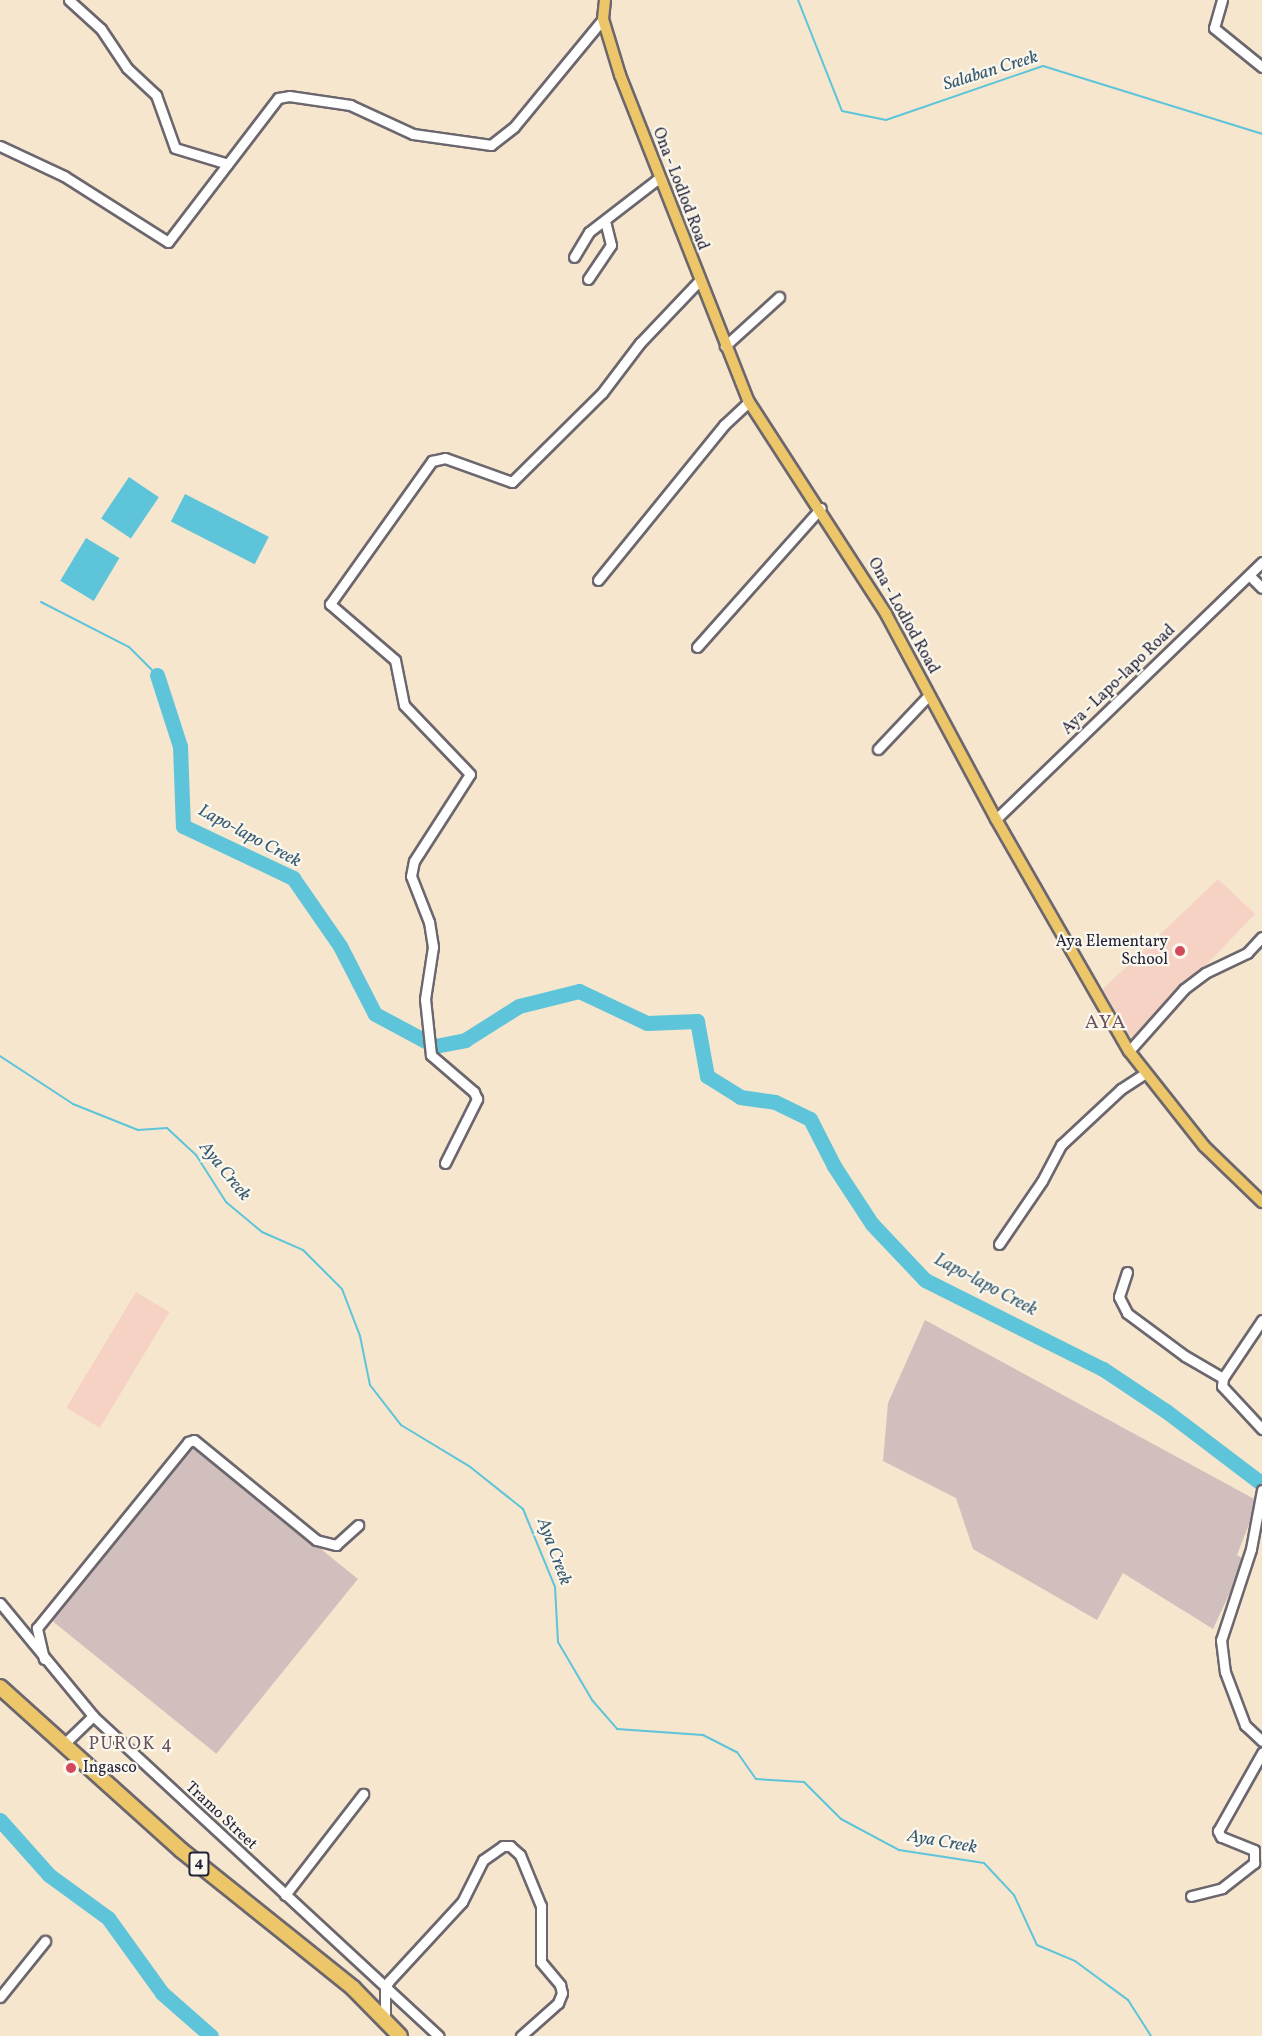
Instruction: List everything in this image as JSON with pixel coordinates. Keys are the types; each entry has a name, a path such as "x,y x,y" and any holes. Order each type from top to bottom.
{"highway":[{"name":"4","path":"0,1687 181,1850 386,2018 400,2036"}],"main road":[{"name":"Ona - Lodlod Road","path":"605,0 603,19 620,75 699,281 749,402 821,508 886,614 996,819 1129,1052 1144,1074 1204,1146 1262,1202"}],"street":[{"path":"69,0 101,29 127,68 156,95 175,148 228,164"},
{"path":"1222,0 1214,28 1262,67"},
{"path":"0,146 64,176 168,242 278,98 289,96 359,108 413,134 491,145 514,127 603,19"},
{"path":"574,257 583,240 659,178"},
{"path":"588,279 611,245 605,221"},
{"path":"445,1163 477,1099 474,1092 431,1055 425,999 433,947 429,922 411,876 414,861 470,774 404,705 395,660 330,604 432,461 445,458 512,482 602,393 640,343 699,281"},
{"path":"725,346 779,297"},
{"path":"598,580 724,425 749,402"},
{"path":"697,647 821,508"},
{"name":"Aya - Lapo-lapo Road","path":"996,819 1262,562"},
{"path":"1249,575 1262,588"},
{"path":"878,749 929,695"},
{"path":"1129,1052 1184,989 1205,974 1247,953 1262,937"},
{"path":"999,1244 1042,1181 1061,1145 1121,1089 1144,1074"},
{"path":"1127,1272 1119,1297 1127,1313 1185,1356 1223,1378"},
{"path":"1262,1320 1223,1378 1223,1389 1262,1429"},
{"path":"45,1661 37,1628 188,1442 194,1440 316,1540 336,1545 358,1525"},
{"path":"1261,1495 1251,1549 1221,1640 1225,1672 1245,1725 1262,1741"},
{"name":"Tramo Street","path":"0,1603 45,1661 93,1716 439,2036"},
{"path":"63,1746 93,1716"},
{"path":"1191,1896 1222,1888 1254,1863 1254,1850 1221,1837 1218,1830 1262,1753"},
{"path":"285,1895 363,1794"},
{"path":"386,2018 385,1988 462,1902 483,1860 503,1846 510,1846 520,1855 541,1906 541,1962 560,1985 562,1994 558,2003 521,2036"},
{"path":"0,1997 45,1941"}],"shaded area":[{"name":"Aya Elementary School","path":"1218,879 1255,914 1133,1041 1103,989"},
{"path":"136,1292 169,1312 100,1428 66,1408"},
{"path":"925,1320 1258,1501 1237,1555 1245,1560 1213,1629 1123,1573 1097,1620 973,1549 956,1498 883,1461 888,1403"},
{"name":"Ingasco","path":"190,1443 358,1579 216,1754 48,1618"}],"water":[{"path":"129,477 159,497 131,539 101,518"},
{"path":"185,494 269,537 255,564 171,522"},
{"path":"86,538 119,558 94,601 60,581"}],"waterway":[{"name":"Salaban Creek","path":"798,0 842,111 886,120 1043,66 1262,134"},
{"name":"Lapo-lapo Creek","path":"41,602 129,647 157,675"},
{"name":"Lapo-lapo Creek","path":"157,675 180,746 183,826 293,878 340,946 375,1014 435,1046 465,1040 519,1006 579,991 647,1023 697,1021 707,1076 740,1097 775,1102 810,1119 834,1166 872,1224 925,1280 1103,1369 1166,1411 1262,1484"},
{"name":"Aya Creek","path":"0,1056 73,1104 138,1130 167,1128 196,1155 226,1202 262,1232 303,1250 342,1289 360,1336 370,1385 401,1425 469,1466 523,1509 555,1587 558,1642 592,1700 617,1729 703,1735 737,1752 756,1779 804,1782 841,1819 899,1850 984,1863 1014,1895 1037,1945 1075,1961 1128,2000 1151,2036"},
{"path":"0,1820 49,1875 108,1918 162,1993 211,2036"}],"place":[{"name":"Aya Elementary School","path":"1180,951"},
{"name":"Ingasco","path":"71,1768"}],"district":[{"name":"AYA","path":"1106,1023"},
{"name":"PUROK 4","path":"131,1745"}]}
